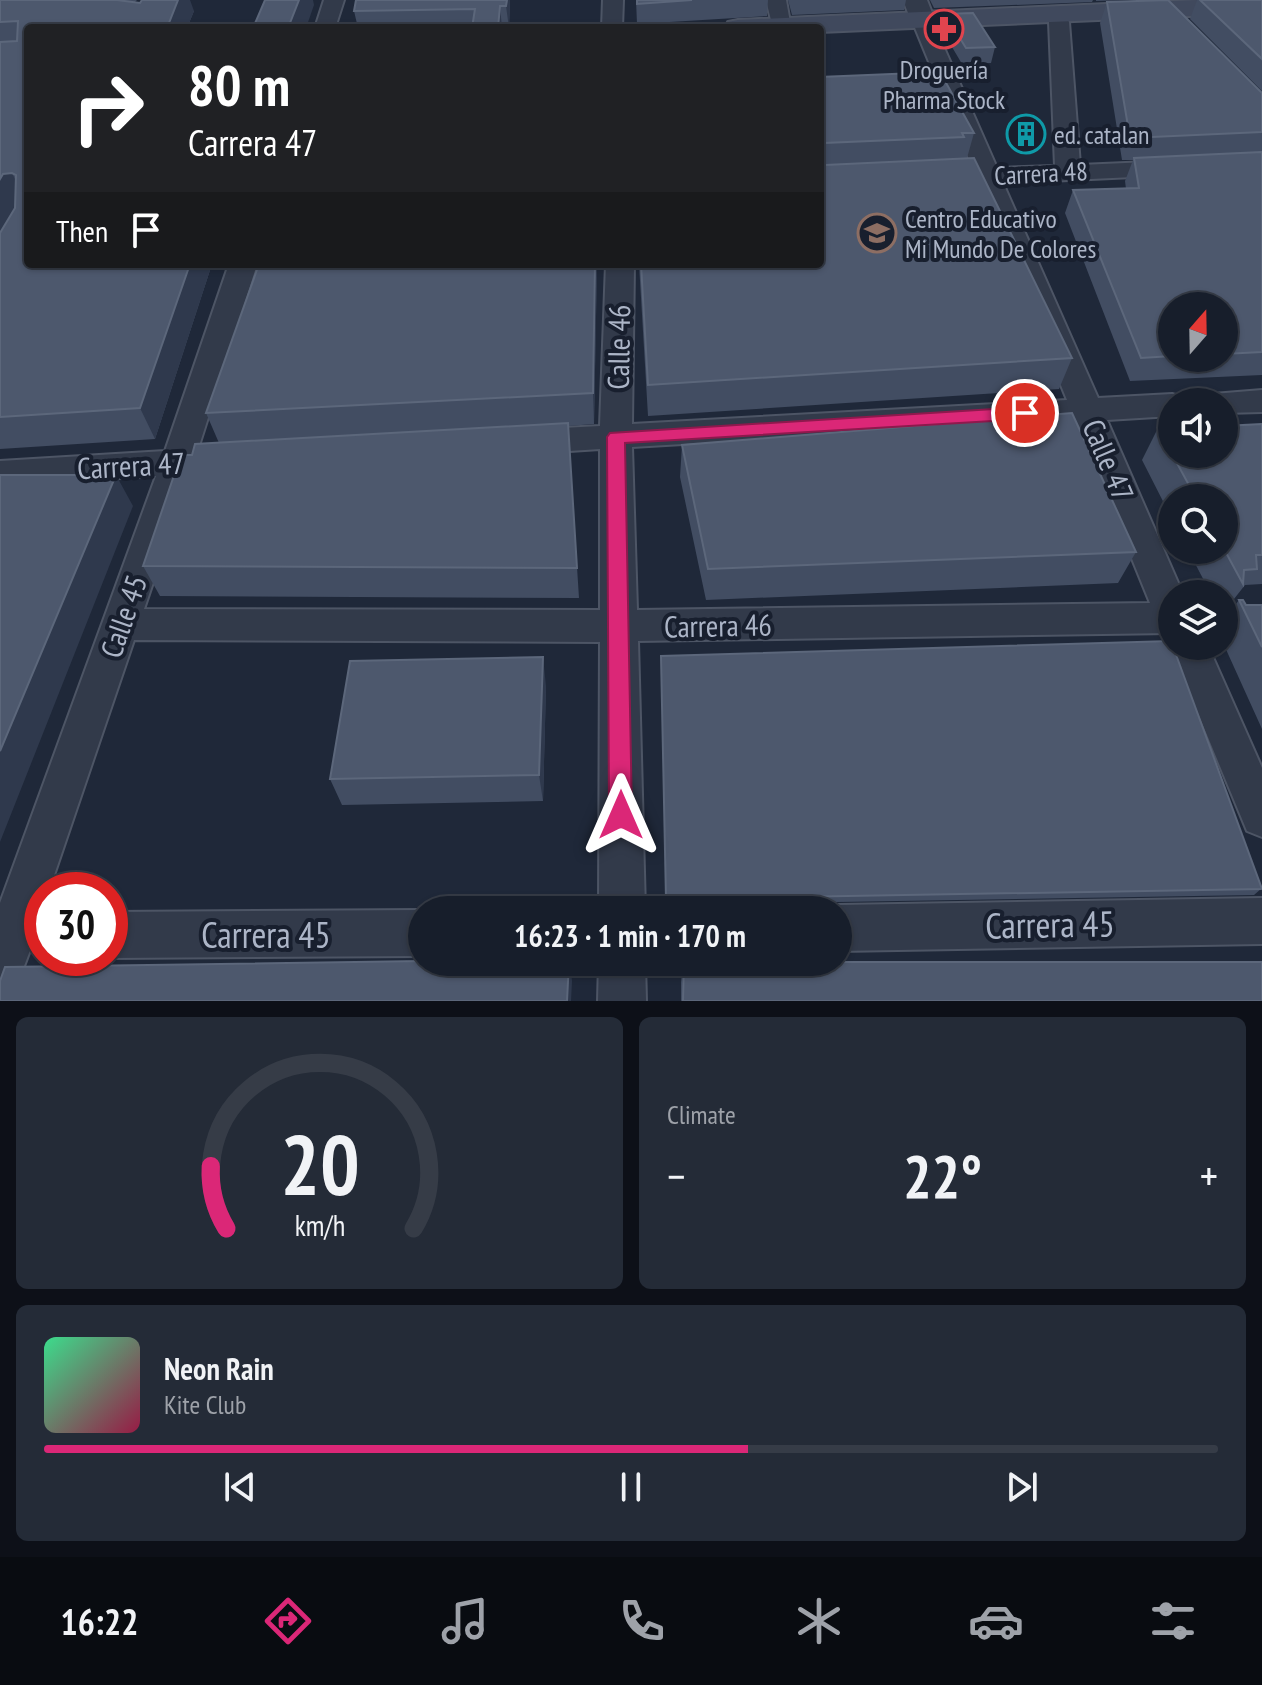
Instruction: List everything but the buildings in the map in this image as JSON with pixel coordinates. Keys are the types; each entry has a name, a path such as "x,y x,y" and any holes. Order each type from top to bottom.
{"main road":[{"path":"749,24 779,13 1262,5"}],"street":[{"path":"326,24 334,0"},
{"path":"612,24 613,0"},
{"path":"1060,8 1068,171"},
{"name":"Calle 47","path":"918,9 1159,580"},
{"path":"1164,9 1183,29"},
{"path":"923,92 952,91"},
{"name":"Carrera 48","path":"943,178 1262,164"},
{"name":"Calle 45","path":"18,946 121,624 242,268"},
{"name":"Calle 46","path":"620,268 616,437 622,896"},
{"path":"1238,402 1262,401"},
{"path":"490,444 1158,406"},
{"name":"Carrera 47","path":"0,473 255,458"},
{"name":"Carrera 46","path":"121,624 619,626 1158,618"},
{"path":"1195,660 1262,817"},
{"name":"Carrera 45","path":"852,928 1262,921"},
{"name":"Carrera 45","path":"128,935 408,933"},
{"path":"622,976 622,1001"}],"place":[{"name":"Droguería Pharma Stock","path":"944,29"},
{"name":"ed. catalan","path":"1026,134"},
{"name":"Centro Educativo Mi Mundo De Colores","path":"877,233"}],"route":[{"path":"621,815 616,437 1025,413"}]}
